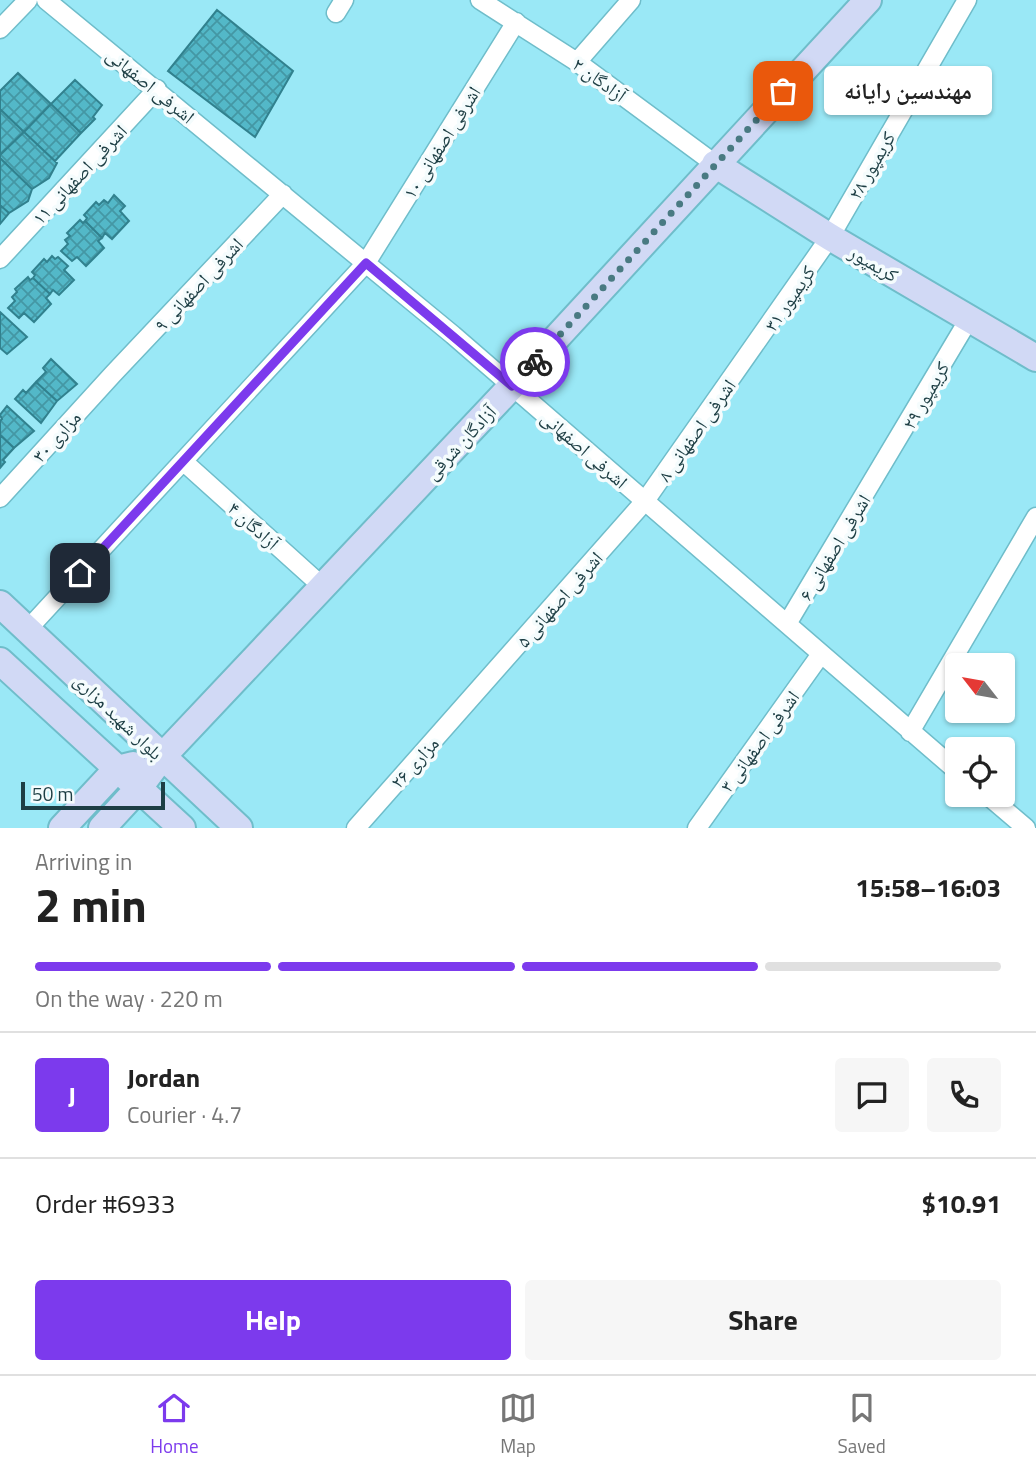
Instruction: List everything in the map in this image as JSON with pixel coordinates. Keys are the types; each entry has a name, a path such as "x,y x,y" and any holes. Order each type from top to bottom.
{"main road":[{"name":"آزادگان شرقی","path":"102,828 138,789 162,757 512,386 868,0"},
{"name":"کریمپور","path":"715,164 830,237 1035,357"},
{"name":"بلوار شهید مزاری","path":"0,604 239,828"},
{"name":"بلوار شهید مزاری","path":"0,661 182,828"},
{"path":"62,828 117,769 162,757"}],"street":[{"path":"0,29 27,0"},
{"name":"اشرفی اصفهانی","path":"46,0 157,89 512,386 945,761"},
{"name":"آزادگان ۲","path":"480,0 577,62 715,164"},
{"path":"577,62 631,0"},
{"name":"کریمپور ۲۸","path":"830,237 967,0"},
{"name":"اشرفی اصفهانی ۱۰","path":"28,629 366,263 516,22"},
{"name":"اشرفی اصفهانی ۱۱","path":"0,259 157,89"},
{"name":"اشرفی اصفهانی ۹","path":"113,374 283,194"},
{"name":"کریمپور ۳۱","path":"747,359 830,237"},
{"name":"کریمپور ۲۹","path":"881,470 970,319"},
{"name":"اشرفی اصفهانی ۸","path":"645,502 747,359"},
{"name":"مزاری ۳۰","path":"0,498 113,374"},
{"name":"آزادگان ۴","path":"184,462 323,587"},
{"name":"اشرفی اصفهانی ۶","path":"787,624 881,470"},
{"name":"اشرفی اصفهانی ۵","path":"473,697 645,502"},
{"path":"910,732 1036,517"},
{"name":"اشرفی اصفهانی ۳","path":"696,828 821,654"},
{"name":"مزاری ۲۶","path":"356,828 473,697"},
{"path":"1002,807 1027,828 1036,816"}],"building":[{"path":"217,10 293,71 255,137 168,71"},
{"path":"18,73 51,104 24,132 0,109 0,91"},
{"path":"75,80 102,105 93,117 95,119 81,133 51,104"},
{"path":"51,104 81,133 55,161 24,132"},
{"path":"0,109 24,132 0,155"},
{"path":"24,132 57,163 49,178 32,189 0,158"},
{"path":"0,158 32,189 28,201 9,213 0,205"},
{"path":"114,195 125,206 120,211 129,221 112,239 105,233 102,238 85,221 87,218 84,215 96,202 99,205 104,200 108,203"},
{"path":"0,205 9,213 0,224"},
{"path":"80,220 83,223 85,221 102,238 98,241 104,248 86,266 77,257 72,261 61,251 68,244 65,240 70,236 67,233"},
{"path":"52,256 55,259 58,257 68,266 64,270 74,280 59,295 53,290 50,294 33,278 35,275 32,272 44,259 47,262"},
{"path":"28,277 30,280 33,278 50,294 46,298 51,304 34,322 24,313 19,318 8,308 15,301 12,297 17,292 15,289"},
{"path":"0,312 27,337 7,354 0,348"},
{"path":"51,359 77,384 57,401 36,382 46,372 43,368"},
{"path":"36,382 57,401 41,423 15,399 23,390 26,393"},
{"path":"7,406 34,431 14,448 0,435 0,415"},
{"path":"0,435 14,448 3,460 5,462 0,468"}],"way so far":[{"path":"535,362 783,91"}],"place":[{"name":"مهندسین رایانه","path":"783,91"}],"route":[{"path":"80,573 366,263 512,386 535,362"}]}
